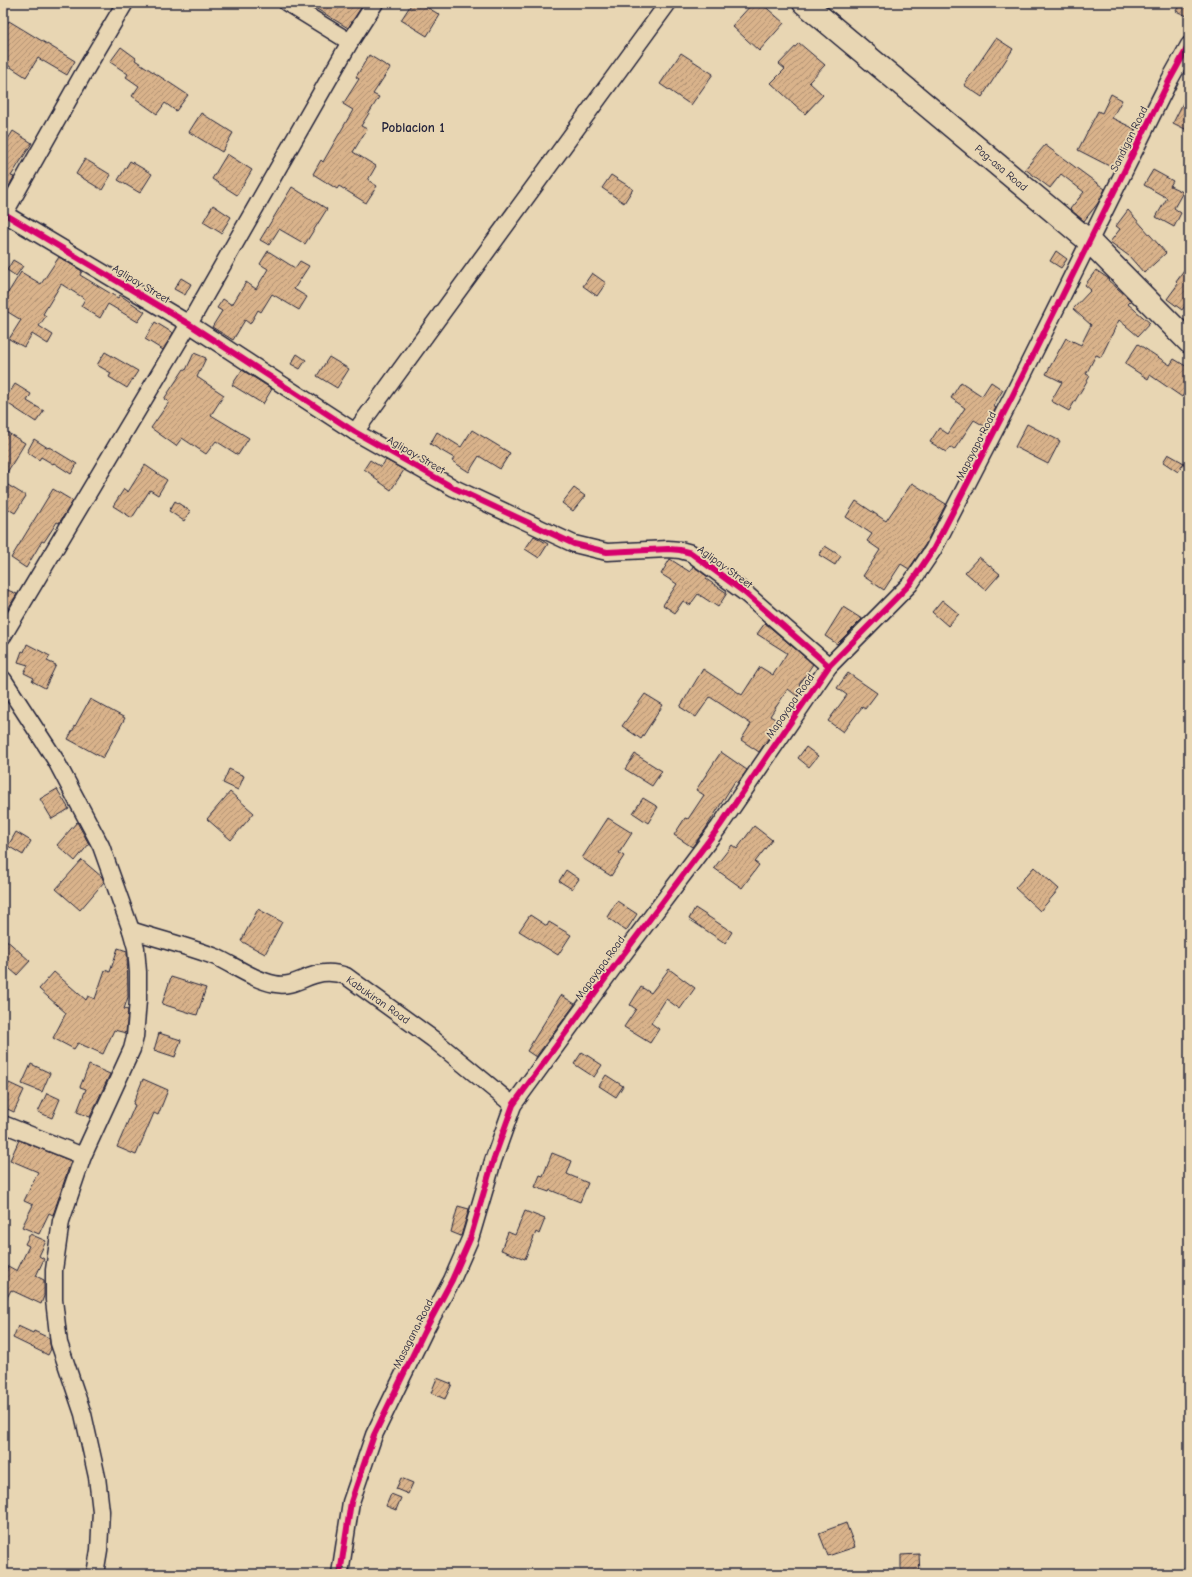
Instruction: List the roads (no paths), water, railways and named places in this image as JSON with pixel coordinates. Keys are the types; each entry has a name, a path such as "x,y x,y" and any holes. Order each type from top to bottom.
{"main road":[{"name":"Pag-asa Road","path":"804,3 1090,242 1189,342"}],"street":[{"path":"3,214 125,3"},
{"path":"286,3 350,42"},
{"path":"3,636 189,324 350,42 375,3"},
{"path":"355,432 668,3"},
{"name":"Sandigan Road","path":"1090,242 1169,81 1189,45"},
{"name":"Aglipay Street","path":"3,214 189,324 355,432 454,488 574,544 607,552 668,549 691,553 744,592 829,666"},
{"name":"Mapayapa Road","path":"513,1105 718,827 829,666 910,584 933,550 1090,242"},
{"path":"3,679 55,759 101,846 136,948 138,1000 135,1037 126,1063 83,1156 62,1221 54,1270 54,1300 59,1343 83,1414 97,1477 101,1511 99,1550 95,1574"},
{"name":"Kabukiran Road","path":"131,930 215,957 272,984 287,984 313,974 325,972 336,972 346,976 433,1039 513,1105"},
{"name":"Masagana Road","path":"340,1574 351,1502 374,1434 424,1332 452,1280 470,1239 493,1161 513,1105"},
{"path":"3,1124 83,1156"}],"district":[{"name":"Poblacion 1","path":"413,127"}]}
